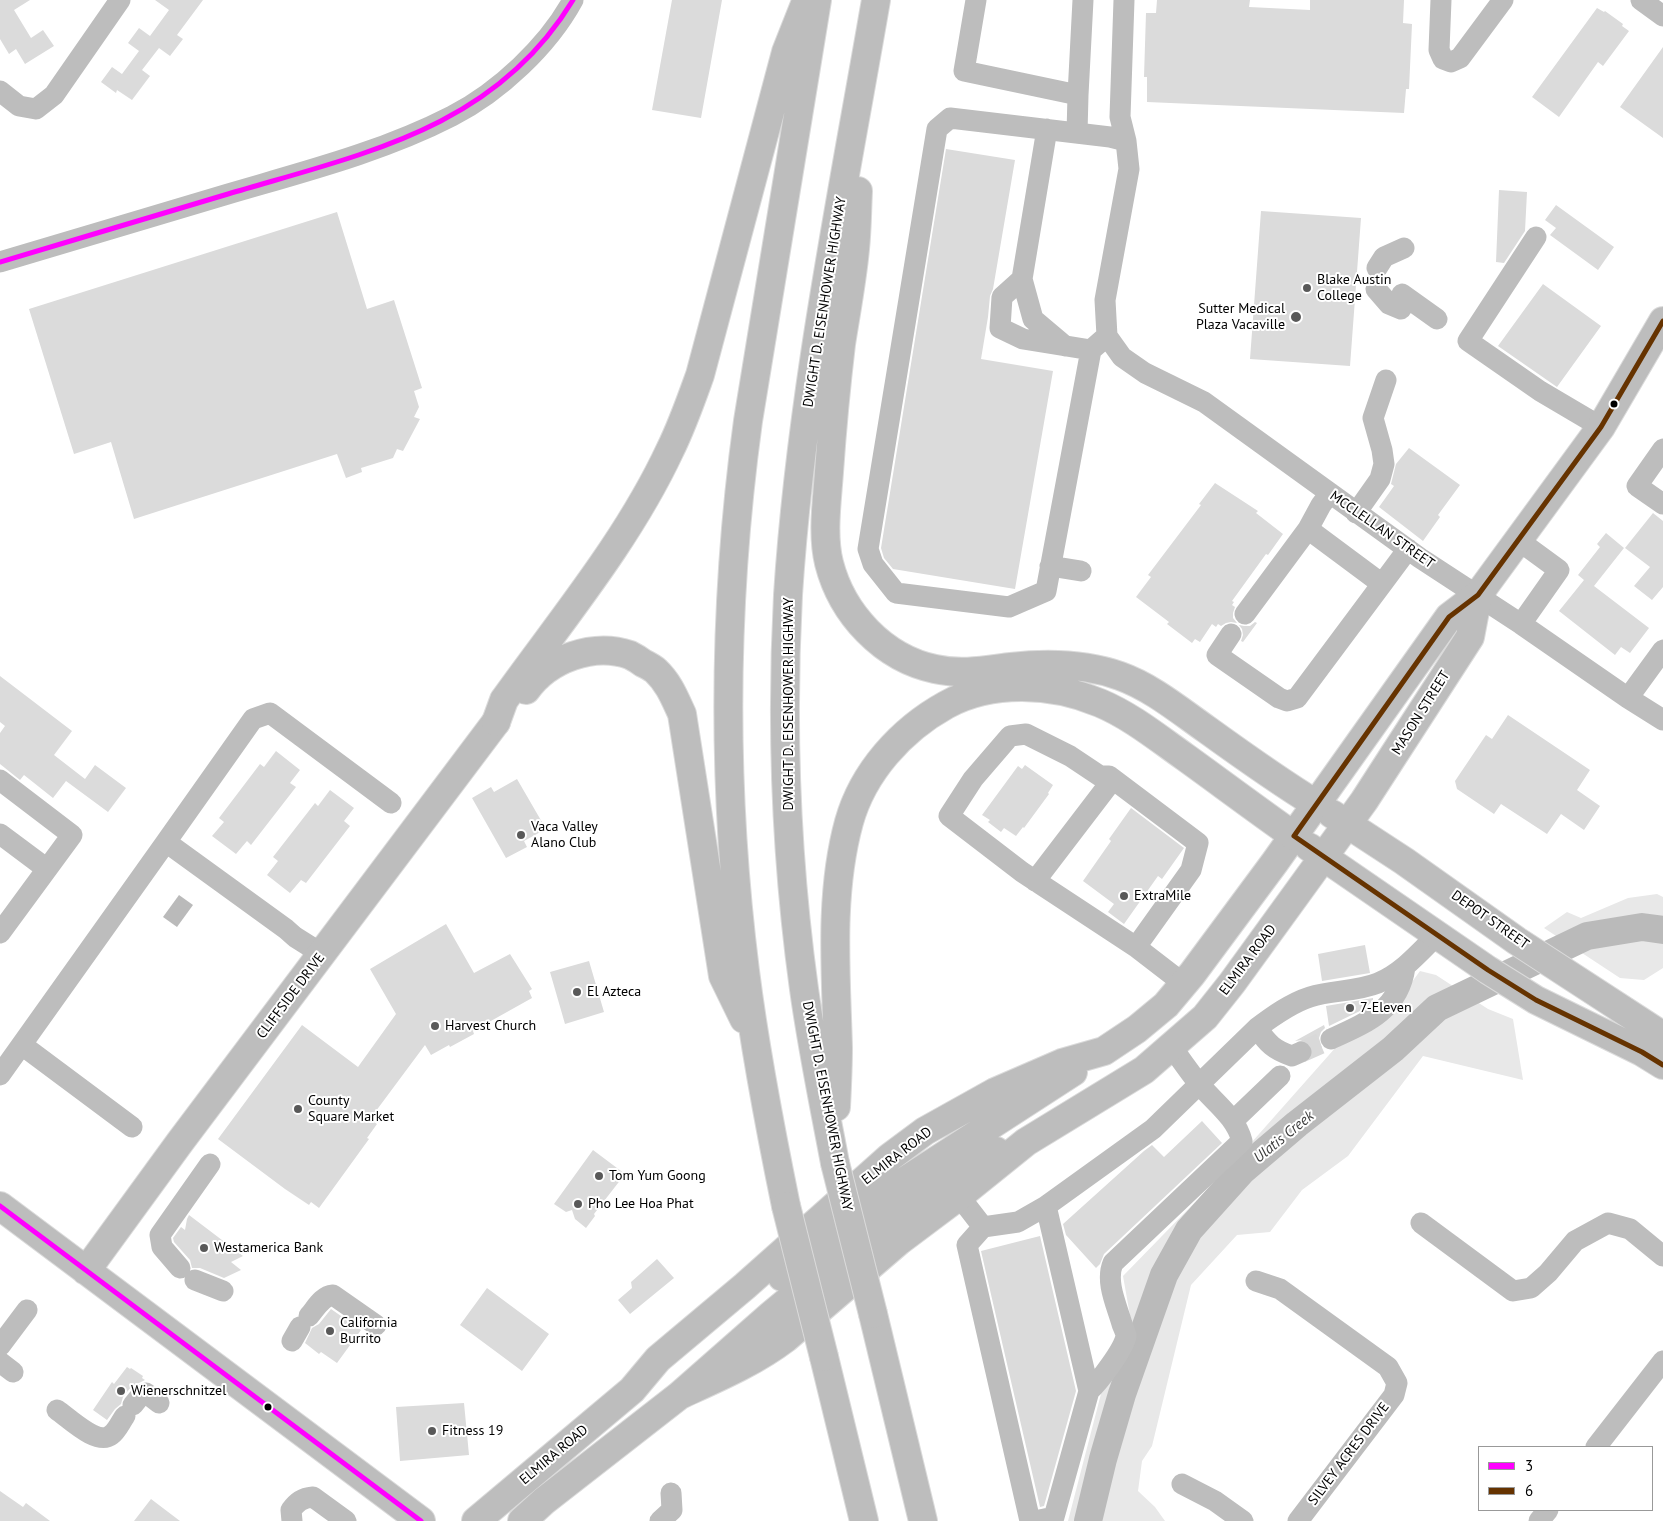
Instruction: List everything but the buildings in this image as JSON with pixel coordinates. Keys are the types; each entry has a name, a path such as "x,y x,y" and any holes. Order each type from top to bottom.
{"main road":[{"path":"496,722 504,700 614,548 643,500 676,436 700,375 786,52 806,0"},
{"path":"818,0 740,477 732,571 728,664 729,773 734,867 755,1043 786,1206 864,1521"},
{"name":"DWIGHT D. EISENHOWER HIGHWAY","path":"876,0 810,389 792,535 786,663 786,773 794,901 804,988 835,1163 923,1521"},
{"name":"DEPOT STREET","path":"864,73 855,248 832,429 826,527 828,561 839,593 853,616 873,637 894,652 934,669 959,672 1044,665 1086,668 1121,676 1145,688 1278,781 1397,856 1517,940 1663,1036"},
{"name":"MASON STREET","path":"1316,804 1449,617 1478,596 1601,428 1663,320"},
{"name":"MASON STREET","path":"1348,824 1386,770 1470,636 1478,596"},
{"path":"496,722 515,705 534,679 552,666 581,652 605,650 630,655 656,670 671,690 682,714 723,976 755,1043"},
{"path":"835,1163 838,1049 836,935 842,850 850,820 862,789 882,758 901,738 929,714 956,699 1002,688 1040,688 1066,691 1102,704 1144,727 1294,836 1488,970 1536,1000 1642,1052 1663,1065"},
{"name":"CLIFFSIDE DRIVE","path":"86,1271 178,1145 496,722"},
{"name":"ELMIRA ROAD","path":"476,1521 632,1390 660,1375 682,1360 880,1197 1137,1029 1166,1004 1184,984 1316,804"},
{"name":"ELMIRA ROAD","path":"680,1395 732,1371 767,1352 786,1338 899,1241 960,1196 1026,1142 1144,1070 1172,1048 1205,1017 1232,983 1348,824"},
{"name":"ELMIRA ROAD","path":"522,1521 544,1501 680,1395 758,1326 889,1217 944,1178 988,1154 1026,1142"},
{"path":"0,1206 421,1521"}],"street":[{"path":"0,91 19,106 36,109 54,95 120,0"},
{"path":"0,262 372,150 453,116 494,89 538,49 573,0"},
{"path":"976,0 964,71 1078,95"},
{"path":"1077,133 1083,0"},
{"path":"1124,0 1120,117 1126,141 1129,169 1105,300 1107,336 1091,350 1046,591 1009,607 896,593 873,564 868,549 937,128 950,118 1110,137 1126,141"},
{"path":"1441,0 1439,50 1443,59 1451,62 1460,58 1503,0"},
{"path":"1641,0 1663,16"},
{"path":"1047,129 1022,280 1033,319 1065,346"},
{"path":"1536,238 1468,341 1540,391 1601,428"},
{"path":"1377,268 1384,257 1404,248"},
{"path":"1022,280 1002,297 1000,328 1023,339 1091,350"},
{"path":"1376,290 1390,304 1401,302 1437,319"},
{"name":"MCCLELLAN STREET","path":"1107,336 1122,357 1145,373 1204,402 1356,513 1663,720"},
{"path":"1356,513 1380,478 1384,464 1373,418 1386,380"},
{"path":"1663,449 1637,486 1663,504"},
{"path":"1245,614 1308,529 1330,493"},
{"path":"1308,529 1382,584"},
{"path":"1518,540 1559,570 1521,624"},
{"path":"1231,634 1217,655 1279,698 1287,701 1298,698 1408,549"},
{"path":"1050,566 1081,570"},
{"path":"1628,698 1663,650"},
{"path":"0,1075 254,719 270,713 391,803"},
{"path":"1136,947 1191,870 1198,843 1109,776 1100,776 1070,756 1026,734 1010,736 973,779 949,816 1035,881 1136,947 1184,984"},
{"path":"1035,881 1113,779"},
{"path":"0,780 72,835 0,933"},
{"path":"0,834 47,869"},
{"path":"166,842 295,937 322,954"},
{"path":"1030,1521 967,1245 983,1227 1018,1222 1046,1206 1153,1129 1257,1028 1276,1014 1310,997 1366,988 1379,983 1405,968 1437,935"},
{"path":"1331,1039 1369,1022 1387,1006 1403,982 1405,968"},
{"path":"1257,1028 1267,1042 1277,1051 1292,1056 1301,1052"},
{"path":"22,1045 132,1127"},
{"path":"1035,1521 1054,1517 1089,1392 1117,1355 1126,1336 1110,1279 1112,1263 1242,1140 1233,1121 1199,1084 1172,1048"},
{"path":"1233,1121 1280,1076"},
{"path":"210,1164 160,1235 162,1247 188,1274 223,1291"},
{"path":"960,1196 983,1227"},
{"path":"1046,1206 1089,1392"},
{"path":"1420,1223 1514,1291 1531,1288 1548,1273 1575,1241 1608,1223 1630,1229 1663,1256"},
{"name":"SILVEY ACRES DRIVE","path":"1256,1281 1280,1289 1363,1348 1388,1367 1397,1383 1394,1395 1298,1521"},
{"path":"301,1328 322,1300 333,1295 376,1325"},
{"path":"0,1346 27,1310"},
{"path":"1597,1446 1663,1361"},
{"path":"57,1410 94,1437 102,1438 111,1435 141,1395 146,1393 159,1403"},
{"path":"1182,1484 1215,1501 1242,1521"},
{"path":"660,1521 672,1510 671,1493"},
{"path":"292,1521 291,1510 296,1502 313,1497 346,1521"},
{"path":"1539,1521 1547,1511"}],"shaded area":[{"path":"1657,894 1663,897 1663,968 1644,980 1620,978 1544,928 1567,912 1581,918 1628,898"},
{"path":"179,895 193,905 177,927 163,917"},
{"path":"1420,971 1436,975 1488,1009 1513,1019 1523,1080 1423,1056 1348,1156 1302,1190 1270,1232 1237,1235 1191,1285 1152,1446 1142,1461 1138,1491 1155,1507 1165,1521 1068,1521 1102,1390 1131,1321 1123,1276 1236,1160 1344,1038 1381,1024"}],"waterway":[{"name":"Ulatis Creek","path":"1088,1521 1103,1459 1122,1394 1164,1275 1189,1230 1243,1170 1297,1124 1393,1049 1437,1008 1587,936 1642,927 1663,930"}],"tunnel":[{"path":"1301,1052 1331,1039"}],"transit line":[{"name":"3","path":"0,262 327,165 375,149 422,130 465,108 505,79 541,44 573,0"},
{"name":"6","path":"1663,321 1601,427 1478,595 1449,617 1294,836 1488,970 1536,1000 1642,1052 1663,1065"},
{"name":"3","path":"0,1206 421,1521"}],"place":[{"name":"Blake Austin College","path":"1307,288"},
{"name":"Sutter Medical Plaza Vacaville","path":"1296,317"},
{"name":"Vaca Valley Alano Club","path":"521,835"},
{"name":"ExtraMile","path":"1124,896"},
{"name":"El Azteca","path":"577,992"},
{"name":"7-Eleven","path":"1350,1008"},
{"name":"Harvest Church","path":"435,1026"},
{"name":"County Square Market","path":"298,1109"},
{"name":"Tom Yum Goong","path":"599,1176"},
{"name":"Pho Lee Hoa Phat","path":"578,1204"},
{"name":"Westamerica Bank","path":"204,1248"},
{"name":"California Burrito","path":"330,1331"},
{"name":"Wienerschnitzel","path":"121,1391"},
{"name":"Fitness 19","path":"432,1431"}]}
